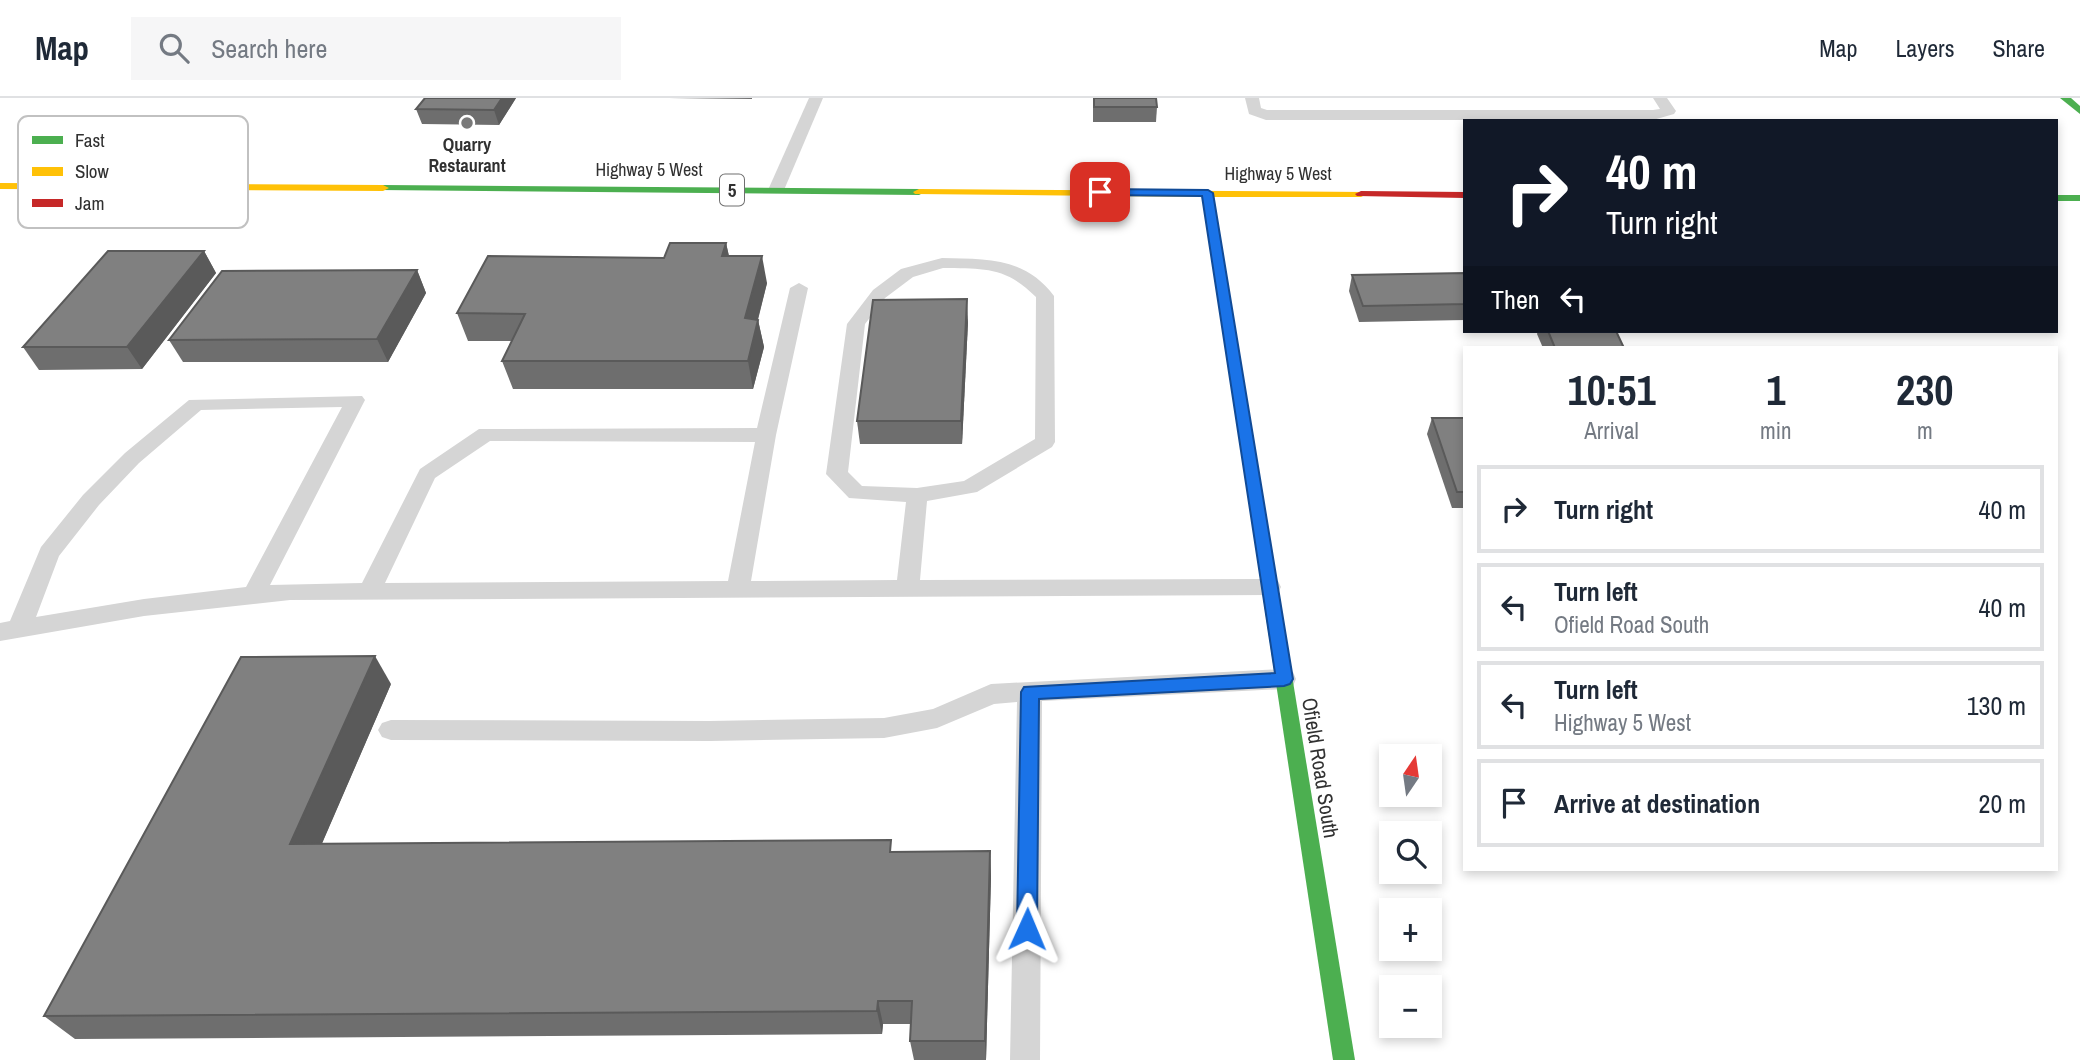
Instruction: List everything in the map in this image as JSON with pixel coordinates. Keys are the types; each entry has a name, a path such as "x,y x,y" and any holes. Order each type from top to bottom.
{"main road":[{"path":"2065,98 2080,111"},
{"name":"Highway 5 West","path":"0,186 18,186"},
{"name":"Highway 5 West","path":"248,187 1463,195"},
{"name":"Ofield Road South","path":"1208,193 1344,1060"},
{"path":"2058,198 2080,198"}],"lane":[{"path":"776,190 816,98"},
{"path":"1252,98 1254,111 1266,115 1653,115 1669,111 1660,98"},
{"path":"942,263 989,264 1024,275 1045,296 1045,442 970,487 917,495 857,493 837,474 856,324 879,294 907,273 942,263"},
{"path":"738,589 766,435 799,288"},
{"path":"10,630 49,554 91,500 132,458 196,404 355,400 254,594"},
{"path":"369,592 427,474 485,433 766,435"},
{"path":"908,589 917,495"},
{"path":"10,630 104,612 254,594 1270,587"},
{"path":"391,730 710,731 884,728 937,718 991,694 1284,679"},
{"path":"1025,1060 1030,692"}],"building":[{"path":"425,98 502,98 494,110 416,109"},
{"path":"1094,98 1156,98 1157,107 1094,107"},
{"path":"670,243 726,243 722,256 762,256 745,318 758,320 748,361 502,361 525,314 457,313 488,256 664,258"},
{"path":"108,251 204,251 127,347 23,347"},
{"path":"417,270 377,339 169,340 222,271"},
{"path":"1463,273 1463,304 1363,306 1352,275"},
{"path":"967,299 961,421 857,421 873,300"},
{"path":"1549,333 1617,333 1623,346 1554,346"},
{"path":"1432,418 1463,418 1463,492 1457,492"},
{"path":"375,656 290,844 891,840 890,852 990,851 985,1041 910,1041 912,1001 878,1001 877,1011 44,1016 241,657"}],"traffic: fast":[{"path":"2065,98 2080,111"},
{"path":"383,188 919,192"},
{"path":"2058,198 2080,198"},
{"path":"1269,584 1344,1060"}],"traffic: slow":[{"path":"0,186 18,186"},
{"path":"248,187 383,188"},
{"path":"919,192 1361,194"},
{"path":"1208,193 1269,584"}],"traffic: jam":[{"path":"1361,194 1463,195"}],"place":[{"name":"Quarry Restaurant","path":"467,123"}],"route":[{"path":"1027,929 1030,692 1284,679 1208,193 1100,192"}]}
